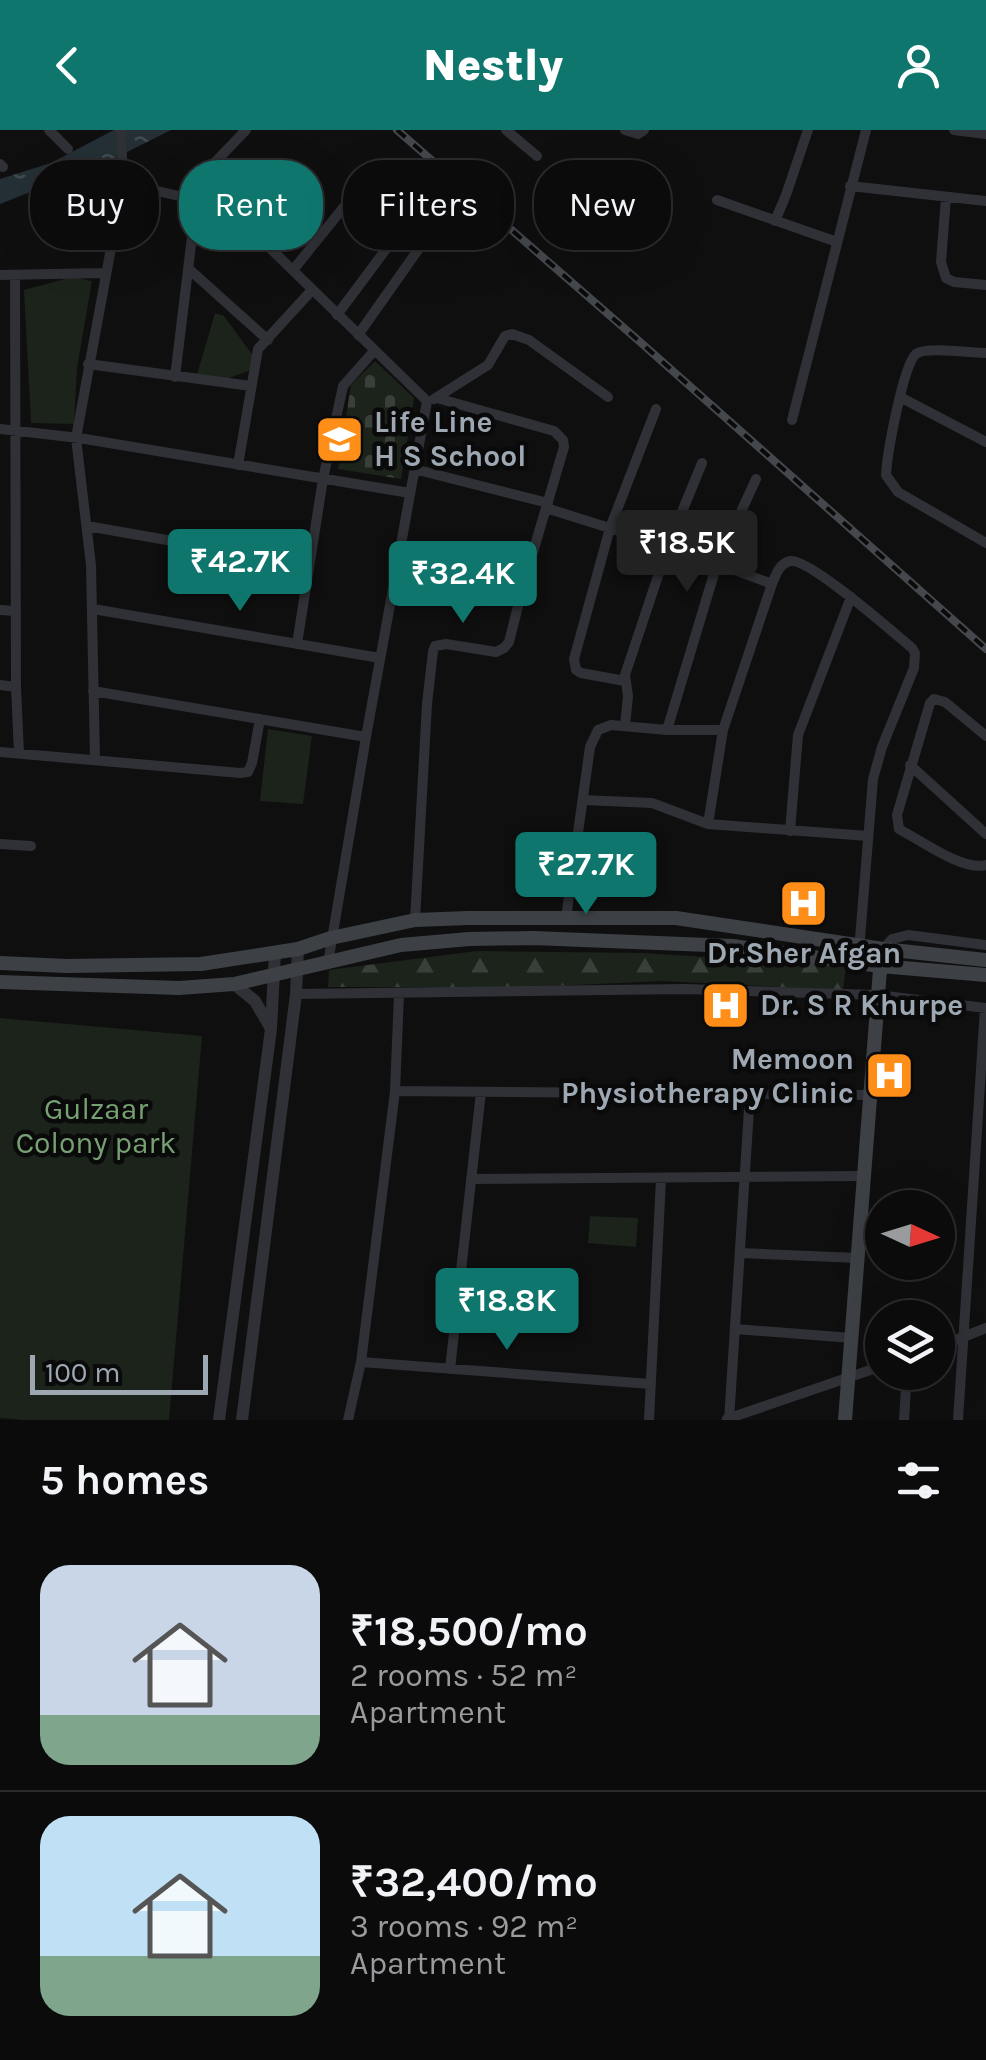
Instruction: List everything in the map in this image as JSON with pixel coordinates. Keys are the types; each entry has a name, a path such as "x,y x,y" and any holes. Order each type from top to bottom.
{"main road":[{"path":"0,963 183,965 298,949 415,920 676,918 883,949 986,976"},
{"path":"0,982 179,988 234,984 401,946 469,939 733,946 880,966 986,960"},
{"path":"846,1420 883,949"}],"street":[{"path":"49,130 68,148"},
{"path":"120,130 121,160"},
{"path":"218,160 246,130"},
{"path":"506,130 537,156"},
{"path":"624,130 638,134 644,130"},
{"path":"775,221 808,130"},
{"path":"792,420 866,130"},
{"path":"954,130 986,134"},
{"path":"850,186 986,201"},
{"path":"946,197 942,271 954,282 986,286"},
{"path":"717,200 837,242"},
{"path":"293,270 343,208"},
{"path":"96,760 92,565 76,438 109,250"},
{"path":"175,377 192,250"},
{"path":"272,250 374,350 432,400 554,431 564,440 509,642 490,652 446,644 434,646 432,652 415,920"},
{"path":"338,314 385,250"},
{"path":"358,334 418,250"},
{"path":"190,270 268,340"},
{"path":"0,275 105,274"},
{"path":"15,276 19,753"},
{"path":"238,464 258,350 312,290"},
{"path":"328,963 414,469 432,400 488,365 506,336 512,334 529,340 608,396"},
{"path":"0,348 14,350"},
{"path":"296,644 342,386 374,350"},
{"path":"986,353 915,354 900,397 886,464 886,475 898,492 986,543"},
{"path":"88,364 251,386"},
{"path":"900,397 986,442"},
{"path":"625,681 581,673 574,664 610,528 656,409"},
{"path":"0,429 76,438 410,494"},
{"path":"625,726 625,674 668,546 702,463"},
{"path":"414,469 547,505 772,584"},
{"path":"667,730 717,564 756,478"},
{"path":"87,526 309,564"},
{"path":"0,545 15,547"},
{"path":"400,550 523,586"},
{"path":"708,824 723,730 772,584 778,570 792,561 803,564 850,597 915,653 914,668 877,762 858,963"},
{"path":"790,831 798,735 850,597"},
{"path":"93,609 380,658"},
{"path":"0,610 15,610"},
{"path":"0,686 16,687"},
{"path":"92,691 366,737"},
{"path":"986,736 945,702 934,700 926,712 898,815 899,829 965,864 986,865"},
{"path":"0,752 248,772 260,720"},
{"path":"566,918 590,747 598,730 604,726 625,726 723,730"},
{"path":"910,766 986,834"},
{"path":"583,800 652,803 708,824 868,836"},
{"path":"0,844 31,846"},
{"path":"883,949 892,939 908,936 986,945"},
{"path":"242,1420 296,994 298,949"},
{"path":"219,1420 271,1030 275,952"},
{"path":"234,984 254,1000 271,1030"},
{"path":"296,994 685,989 877,996 986,1008 958,1420"},
{"path":"348,1420 361,1362 395,1092 399,994"},
{"path":"395,1092 870,1095"},
{"path":"450,1369 481,1092"},
{"path":"750,1094 728,1420 865,1372"},
{"path":"472,1179 864,1176"},
{"path":"649,1420 661,1178"},
{"path":"740,1253 858,1258"},
{"path":"955,1340 986,1328"},
{"path":"735,1329 852,1338"},
{"path":"361,1362 651,1384"},
{"path":"904,1420 906,1390"}],"green space":[{"path":"72,277 92,281 77,368 74,424 31,423 24,290"},
{"path":"215,313 224,316 254,357 254,369 229,378 196,378"},
{"path":"375,361 414,398 401,479 338,469 351,385"},
{"path":"268,729 312,736 303,804 260,801"},
{"path":"477,951 642,953 846,966 843,990 663,981 529,987 328,987 329,970"},
{"name":"Gulzaar Colony park","path":"0,1018 202,1036 169,1420 0,1418"},
{"path":"590,1216 638,1218 636,1247 588,1243"}],"water":[{"path":"114,130 171,130 111,160 57,160"},
{"path":"30,170 30,192 0,204 0,179"}],"railway":[{"path":"397,130 986,649"}],"place":[{"name":"Life Line H S School","path":"339,439"},
{"name":"Dr.Sher Afgan","path":"804,904"},
{"name":"Dr. S R Khurpe","path":"725,1005"},
{"name":"Memoon Physiotherapy Clinic","path":"889,1076"}]}
